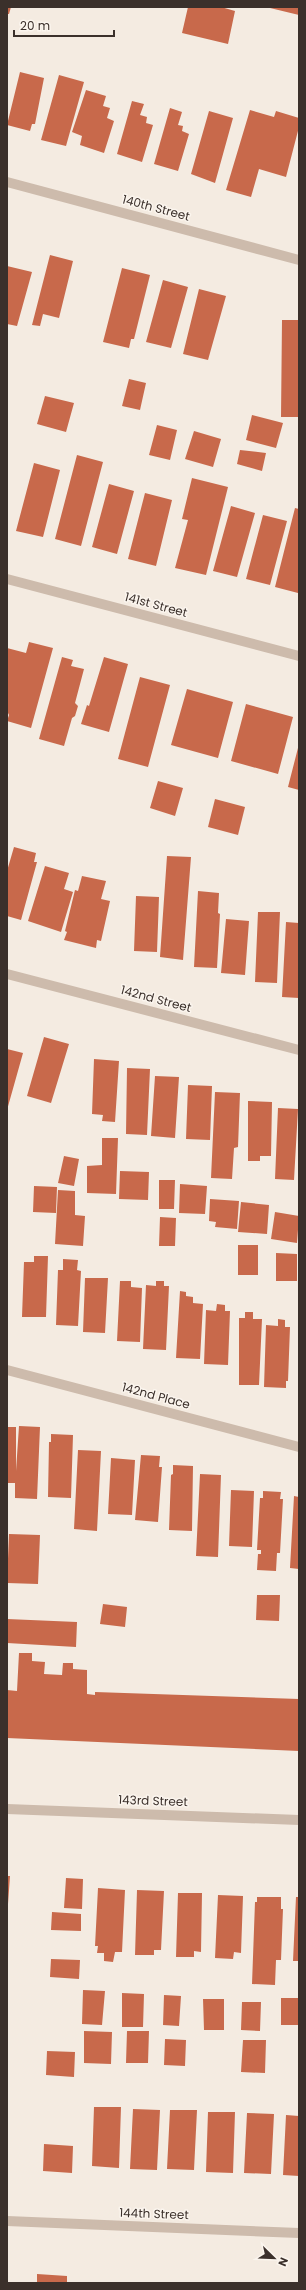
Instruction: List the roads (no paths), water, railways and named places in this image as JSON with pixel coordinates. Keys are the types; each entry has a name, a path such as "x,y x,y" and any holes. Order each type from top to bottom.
{"street":[{"name":"140th Street","path":"7,182 299,260"},
{"name":"141st Street","path":"7,580 299,656"},
{"name":"142nd Street","path":"7,974 299,1050"},
{"name":"142nd Place","path":"7,1370 299,1447"},
{"name":"143rd Street","path":"7,1808 299,1820"},
{"name":"144th Street","path":"7,2221 299,2233"}]}
